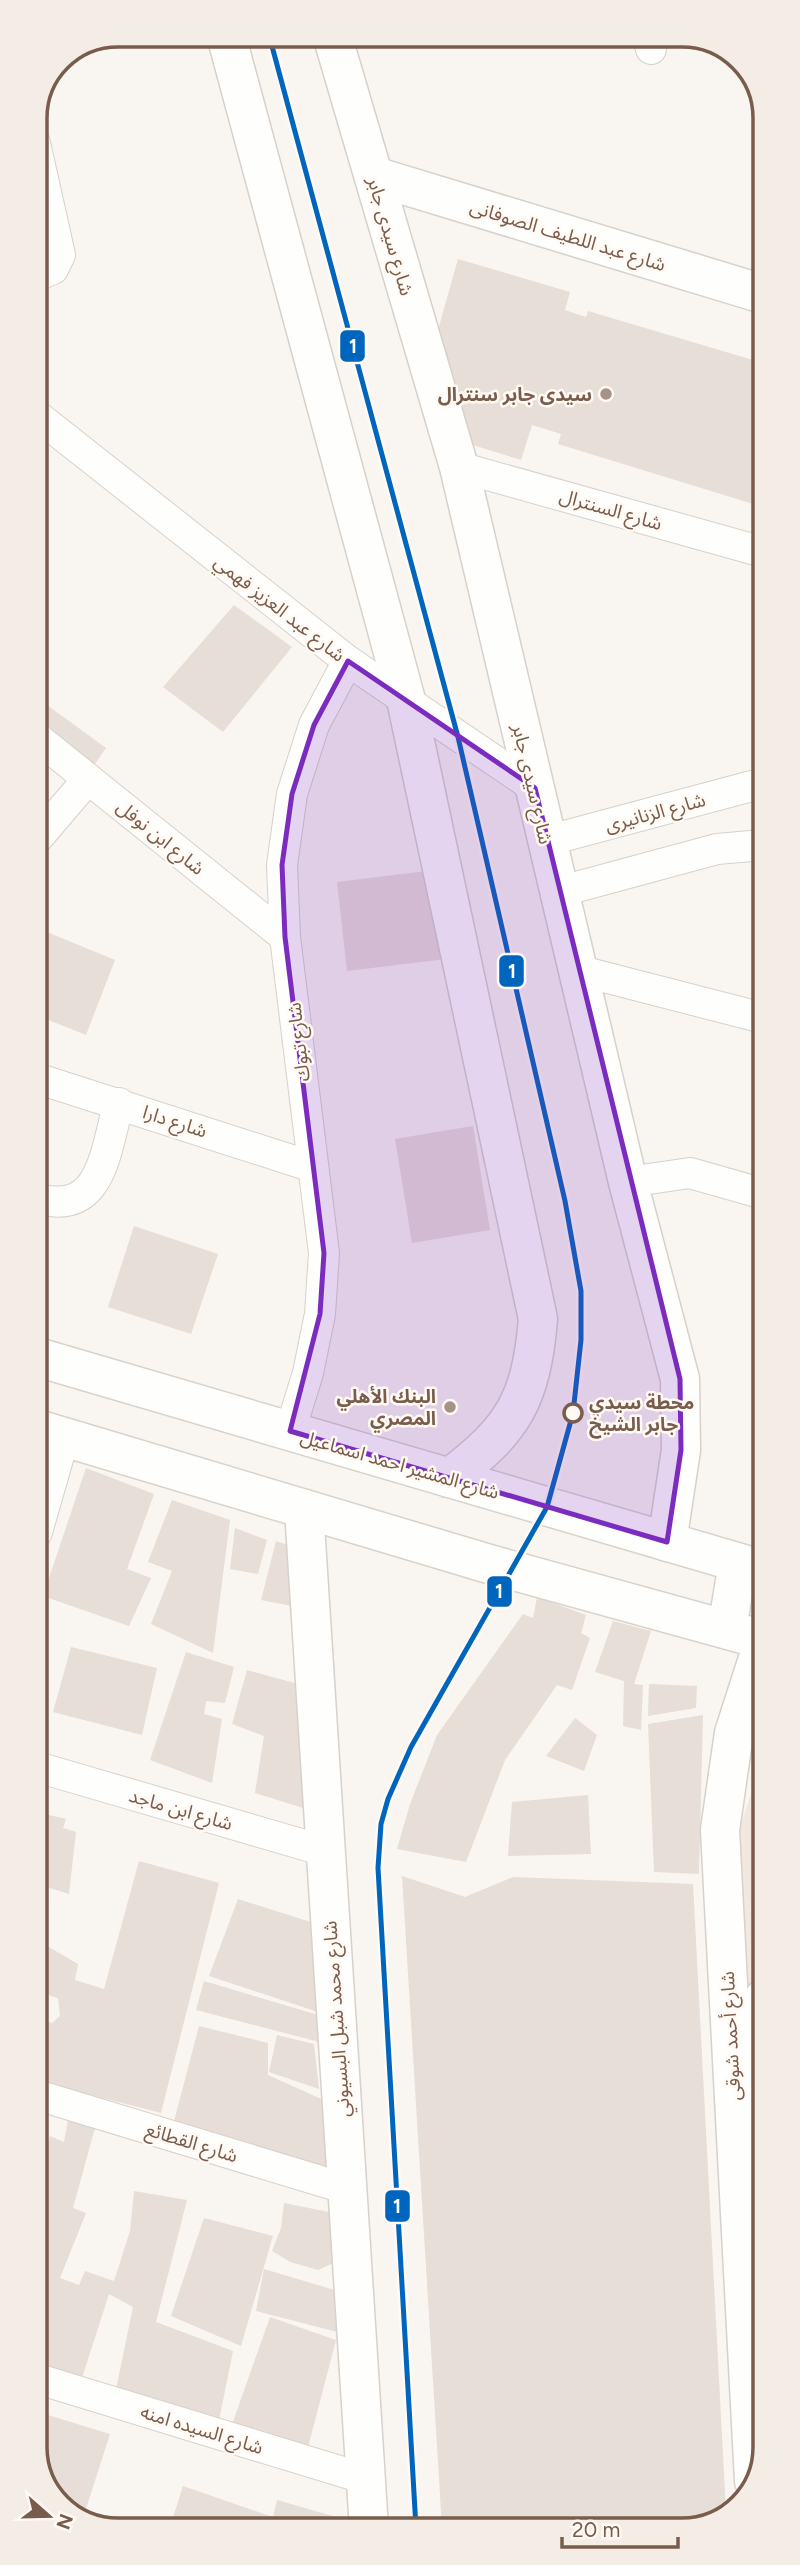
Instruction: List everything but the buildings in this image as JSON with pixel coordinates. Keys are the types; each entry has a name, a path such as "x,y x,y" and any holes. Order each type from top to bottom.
{"street":[{"path":"229,47 407,705 538,1319 534,1366 516,1411 487,1449 449,1478"},
{"name":"شارع سيدى جابر","path":"336,47 459,467 576,970 680,1378 681,1450 667,1542"},
{"name":"شارع عبد اللطيف الصوفانى","path":"374,176 753,291"},
{"path":"47,196 60,254 53,269 47,272"},
{"name":"شارع عبد العزيز فهمي","path":"47,423 348,661 407,705 535,788"},
{"name":"شارع السنترال","path":"459,467 753,549"},
{"name":"شارع تبوك","path":"290,1431 309,1373 320,1314 324,1253 285,937 282,865 292,793 314,725 348,661"},
{"name":"شارع ابن نوفل","path":"47,746 285,937"},
{"path":"47,826 88,779"},
{"name":"شارع الزنانيرى","path":"546,841 753,786"},
{"path":"558,891 717,849 753,846"},
{"path":"576,970 753,1015"},
{"name":"شارع دارا","path":"47,1081 313,1167"},
{"path":"47,1200 63,1203 74,1201 92,1187 119,1103"},
{"path":"628,1182 690,1173 753,1191"},
{"name":"شارع المشير احمد اسماعيل","path":"47,1360 751,1567"},
{"path":"47,1457 50,1434 753,1636"},
{"name":"شارع محمد شبل البسيوني","path":"304,1509 368,2518"},
{"path":"727,1629 751,1567"},
{"name":"شارع أحمد شوقى","path":"752,2451 720,1830 734,1733 753,1673"},
{"name":"شارع ابن ماجد","path":"47,1770 325,1851"},
{"name":"شارع القطائع","path":"47,2098 347,2189"},
{"name":"شارع السيده امنه","path":"47,2382 366,2479"}],"highlighted area":[{"path":"348,661 535,788 680,1379 681,1450 667,1542 290,1431 320,1314 324,1253 285,937 282,865 292,794 314,725"}],"shaded area":[{"path":"753,1789 753,2447 749,2470 738,2490 716,2065 708,1987 727,1864"}],"transit line":[{"name":"1","path":"272,47 458,737 565,1201 581,1291 581,1340 573,1413 547,1507 411,1747 388,1799 381,1824 378,1868 415,2518"}],"place":[{"name":"سيدى جابر سنترال","path":"606,394"},
{"name":"البنك الأهلي المصري","path":"450,1407"},
{"name":"محطة سيدي جابر الشيخ","path":"573,1413"}]}
